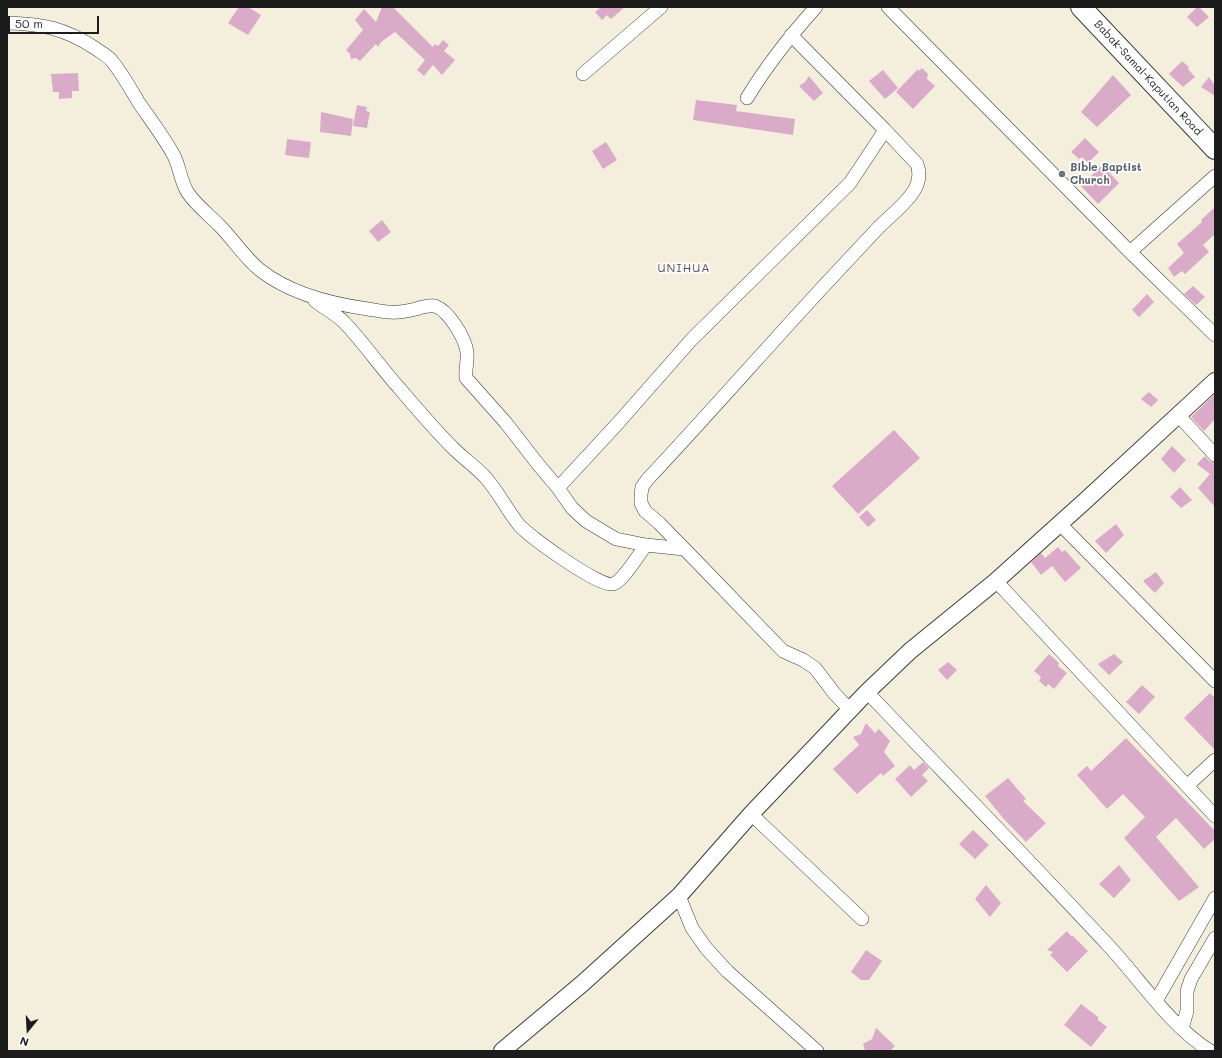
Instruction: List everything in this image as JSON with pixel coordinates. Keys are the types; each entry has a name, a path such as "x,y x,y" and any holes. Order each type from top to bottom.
{"main road":[{"name":"Babak-Samal-Kaputian Road","path":"1081,7 1215,149"}],"street":[{"path":"583,74 661,7"},
{"path":"747,98 760,77 791,35 816,7"},
{"path":"888,7 1130,252 1215,335"},
{"path":"7,23 30,24 60,29 86,42 109,58 124,78 173,154 183,184 197,205 220,225 260,270 277,281 309,296 346,306 390,312 415,309 424,306 434,306 442,311 453,322 463,338 467,351 466,378 506,422 572,508 586,521 616,539 646,545 684,549"},
{"path":"791,35 917,164 919,179 910,196 816,294 721,401 647,480 642,487 641,503 645,511 783,651 803,660 815,668 834,693 850,710"},
{"path":"558,488 619,422 692,339 850,183 885,130"},
{"path":"1130,252 1215,176"},
{"path":"309,296 343,321 423,416 452,447 485,477 520,525 538,541 594,579 606,584 613,584 626,573 646,545"},
{"path":"502,1051 583,983 679,896 751,814 867,692 910,650 996,581 1179,416 1215,381"},
{"path":"1179,416 1215,455"},
{"path":"1060,524 1215,681"},
{"path":"996,581 1215,816"},
{"path":"867,692 1108,946 1182,1029 1210,1051"},
{"path":"1187,786 1215,760"},
{"path":"751,814 862,919"},
{"path":"679,896 692,928 706,948 727,971 817,1051"},
{"path":"1156,1001 1215,898"},
{"path":"1182,1029 1187,1011 1187,991 1191,979 1215,938"}],"building":[{"path":"239,7 248,7 261,15 248,35 228,23"},
{"path":"382,7 393,7 433,47 435,44 438,46 443,40 449,45 444,51 455,60 442,75 433,65 424,76 417,70 425,60 395,32 381,42 378,47 376,44 360,61 356,58 351,59 350,54 346,50 363,30 355,20 364,9 376,22"},
{"path":"599,7 625,7 611,19 607,15 602,20 595,12 600,8"},
{"path":"1197,7 1199,7 1209,17 1197,27 1187,17"},
{"path":"1182,61 1189,67 1188,69 1195,77 1183,87 1169,74"},
{"path":"922,68 928,74 927,79 935,86 913,109 896,92 918,69 919,71"},
{"path":"883,70 898,88 885,99 869,81"},
{"path":"78,73 79,91 72,91 72,98 59,99 59,92 53,92 51,74"},
{"path":"1113,75 1131,95 1097,127 1081,112"},
{"path":"809,76 823,93 814,101 799,86 805,82"},
{"path":"1209,77 1215,86 1215,96 1201,87"},
{"path":"696,100 737,105 736,111 795,119 793,135 693,120"},
{"path":"357,105 367,107 366,111 370,112 367,128 353,126"},
{"path":"321,112 353,119 351,136 320,132"},
{"path":"1085,138 1099,152 1088,163 1082,157 1079,159 1071,152"},
{"path":"287,139 311,142 309,158 285,155"},
{"path":"606,142 617,160 603,169 592,151"},
{"path":"1102,165 1119,183 1098,204 1081,186"},
{"path":"1215,207 1215,234 1203,245 1209,252 1185,274 1182,271 1174,277 1168,268 1184,253 1177,244 1202,222 1201,220"},
{"path":"382,220 391,232 378,242 369,231"},
{"path":"1193,286 1205,297 1196,305 1184,294"},
{"path":"1147,294 1154,302 1139,317 1132,310"},
{"path":"1149,392 1158,400 1151,407 1141,399"},
{"path":"1215,394 1215,419 1204,431 1191,417"},
{"path":"894,430 920,458 858,514 832,486"},
{"path":"1172,446 1186,460 1174,473 1161,459"},
{"path":"1205,456 1209,461 1215,463 1215,507 1198,488 1210,474 1197,464"},
{"path":"1180,487 1192,500 1181,508 1170,497"},
{"path":"867,510 876,520 868,527 859,517"},
{"path":"1116,524 1124,535 1106,553 1095,541"},
{"path":"1058,547 1062,552 1065,550 1081,568 1065,582 1052,566 1041,575 1031,562 1041,553 1045,558"},
{"path":"1156,572 1164,583 1155,593 1143,581"},
{"path":"1049,654 1059,663 1058,666 1067,673 1054,689 1048,684 1046,687 1039,681 1041,677 1034,671"},
{"path":"1114,654 1123,662 1109,675 1098,664"},
{"path":"948,662 957,670 947,680 938,670"},
{"path":"1142,685 1155,697 1139,714 1126,702"},
{"path":"1210,693 1215,698 1215,750 1184,718"},
{"path":"866,723 875,733 879,729 890,741 884,752 895,766 883,776 881,773 857,794 833,769 859,745 853,737 861,734"},
{"path":"1126,738 1215,831 1215,839 1204,849 1176,818 1156,837 1199,887 1179,901 1124,838 1145,817 1123,794 1107,809 1077,775 1087,766 1091,771"},
{"path":"923,762 929,768 922,775 928,781 911,797 895,779 910,765 914,770"},
{"path":"1008,778 1026,799 1023,801 1046,823 1026,842 1003,818 985,796"},
{"path":"973,830 989,845 975,859 959,844"},
{"path":"1119,865 1131,880 1114,898 1099,884"},
{"path":"986,885 1001,903 990,917 975,899"},
{"path":"1067,931 1088,951 1067,972 1050,955 1053,952 1047,950"},
{"path":"866,950 882,961 869,980 861,980 851,972"},
{"path":"1081,1004 1098,1017 1098,1020 1107,1027 1091,1047 1064,1025"},
{"path":"876,1028 895,1046 890,1051 865,1051 863,1044 872,1039"}],"place":[{"name":"Bible Baptist Church","path":"1062,174"}],"district":[{"name":"UNIHUA","path":"684,268"}]}
